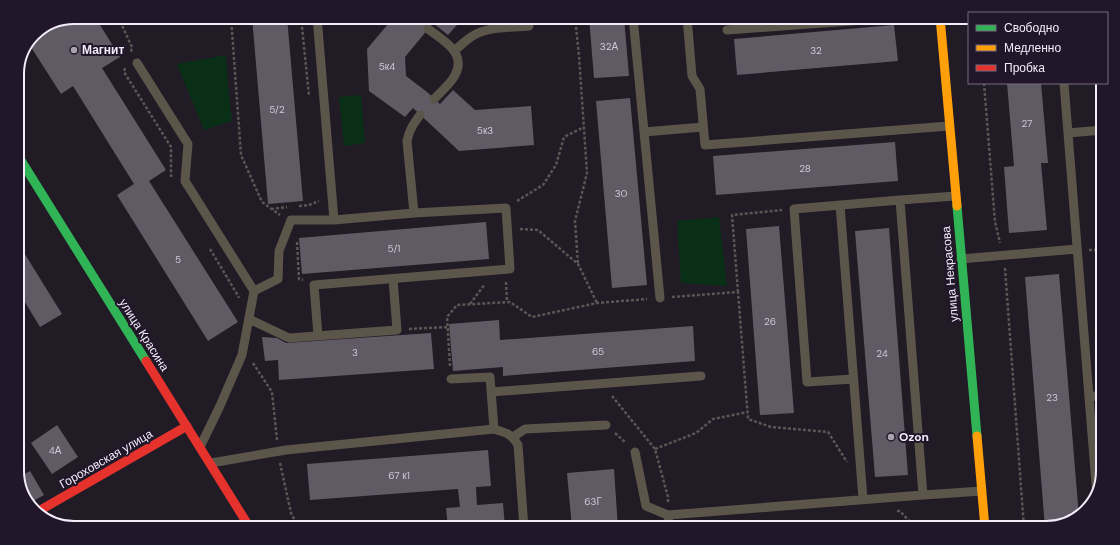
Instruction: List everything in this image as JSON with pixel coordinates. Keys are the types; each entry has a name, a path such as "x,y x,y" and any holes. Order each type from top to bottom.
{"street":[{"name":"улица Некрасова","path":"941,24 984,521"},
{"name":"улица Красина","path":"24,165 246,521"},
{"name":"Гороховская улица","path":"42,510 187,426"}],"lane":[{"path":"318,24 334,220"},
{"path":"634,24 660,298"},
{"path":"688,24 692,76 700,89 705,145 949,126"},
{"path":"727,30 809,24"},
{"path":"454,51 471,37 481,32 490,29 528,26"},
{"path":"428,29 451,47 457,56 458,66 455,76 434,99"},
{"path":"137,63 188,144 185,181 254,292 242,355 200,447"},
{"path":"1064,84 1096,479"},
{"path":"414,213 407,140 411,127 420,115"},
{"path":"644,132 703,127"},
{"path":"1068,133 1096,131"},
{"path":"853,379 807,382 794,209 956,196"},
{"path":"900,200 923,495"},
{"path":"840,205 863,500"},
{"path":"254,292 278,279 279,251 291,220 334,220 414,213 506,208 510,269 314,285 318,336"},
{"path":"961,259 1077,249"},
{"path":"249,319 288,338 397,330 393,279"},
{"path":"451,379 490,376 494,429"},
{"path":"491,392 700,376"},
{"path":"1089,396 1096,396"},
{"path":"513,437 525,429 606,424"},
{"path":"210,463 278,452 494,429 513,437 518,445 523,521"},
{"path":"635,452 646,506 668,515 982,490"},
{"path":"668,515 668,521"}],"path":[{"path":"121,24 132,47 130,53"},
{"path":"232,24 241,156 262,202 275,212 291,220"},
{"path":"302,24 310,102"},
{"path":"576,24 587,173 575,221 578,264 597,303"},
{"path":"126,65 124,72 171,147 171,183"},
{"path":"984,84 995,222 1003,255 1023,521"},
{"path":"506,208 543,185 556,165 564,137 584,127"},
{"path":"271,209 309,205 319,201 318,194"},
{"path":"794,209 732,215 748,419 771,427 828,432 862,486"},
{"path":"301,220 296,231 299,279 314,285"},
{"path":"507,229 538,230 578,264"},
{"path":"210,248 238,294 239,301"},
{"path":"506,269 507,302"},
{"path":"470,304 496,270"},
{"path":"451,379 447,317 458,305 510,302 532,317 597,303 738,292"},
{"path":"421,329 448,327"},
{"path":"243,348 272,392 278,452 292,513 296,521"},
{"path":"655,450 696,433 713,419 748,412"},
{"path":"606,424 635,452"},
{"path":"900,511 909,521"}],"green space":[{"path":"226,55 232,121 204,130 177,64"},
{"path":"361,95 365,143 344,146 339,97"},
{"path":"719,217 727,286 681,283 677,221"}],"building":[{"path":"99,24 120,57 102,68 166,170 149,181 238,322 208,341 117,195 134,184 73,86 61,94 31,48 32,46 46,32 64,25"},
{"path":"253,24 288,24 303,201 268,204"},
{"path":"388,24 432,24 405,57 406,76 440,104 453,90 475,110 531,106 534,145 459,151 413,108 405,117 369,91 367,49"},
{"path":"434,24 458,24 448,35"},
{"path":"590,24 625,24 629,76 594,78"},
{"path":"894,25 898,61 737,75 734,39"},
{"path":"1007,84 1041,84 1048,163 1041,163 1047,230 1009,233 1004,167 1014,166"},
{"path":"630,98 647,285 612,288 596,101"},
{"path":"895,142 898,181 716,195 713,156"},
{"path":"486,222 489,259 302,274 299,238"},
{"path":"779,226 794,413 760,415 746,229"},
{"path":"889,228 908,475 875,477 855,231"},
{"path":"24,253 62,314 40,327 24,301"},
{"path":"1059,274 1078,509 1065,517 1053,521 1044,521 1025,277"},
{"path":"499,320 500,340 693,326 695,361 503,376 503,367 453,371 449,324"},
{"path":"431,333 434,369 279,380 278,360 265,361 262,337 277,338 286,343"},
{"path":"57,425 78,457 52,474 31,443"},
{"path":"488,450 491,486 476,487 477,505 503,503 504,521 447,521 446,508 460,507 458,489 310,500 307,464"},
{"path":"614,469 618,521 571,521 567,473"},
{"path":"30,471 44,495 34,501 29,493 24,474"}],"traffic: fast":[{"path":"24,165 146,361"},
{"path":"957,206 977,436"}],"traffic: slow":[{"path":"941,24 957,206"},
{"path":"977,436 984,521"}],"traffic: jam":[{"path":"146,361 246,521"},
{"path":"42,509 187,426"}],"place":[{"name":"Магнит","path":"74,50"},
{"name":"Ozon","path":"891,437"}]}
